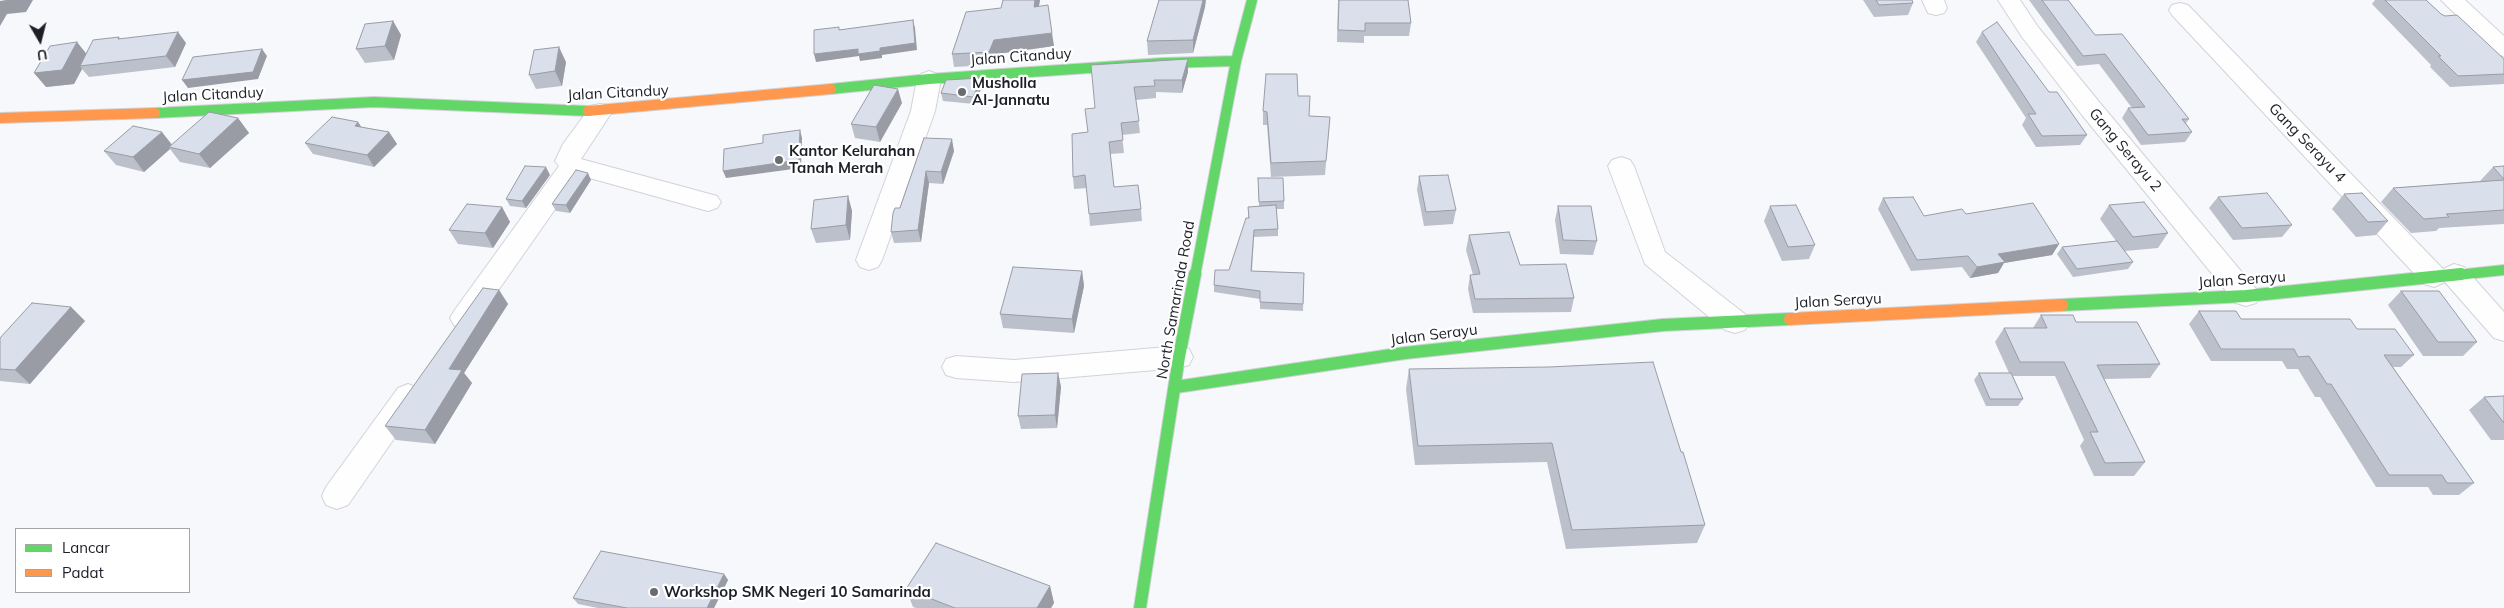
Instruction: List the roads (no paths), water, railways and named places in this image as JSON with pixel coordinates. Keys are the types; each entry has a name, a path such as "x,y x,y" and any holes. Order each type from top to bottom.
{"main road":[{"name":"North Samarinda Road","path":"1140,608 1176,387 1179,357 1236,61 1252,0"},
{"name":"Jalan Citanduy","path":"0,118 188,112 374,102 600,112 929,78 1162,63 1236,61"},
{"name":"Jalan Serayu","path":"1176,387 1405,353 1663,325 2246,296 2504,270"}],"street":[{"name":"Gang Serayu 2","path":"2009,0 2030,32 2091,109 2246,296"},
{"path":"2452,0 2504,49"},
{"name":"Gang Serayu 4","path":"2180,10 2333,169 2444,276 2504,330"},
{"path":"869,260 903,171 923,111 929,78"},
{"path":"600,112 568,156 568,161 573,165 708,202"},
{"path":"446,342 573,165"},
{"path":"1621,166 1654,257 1735,322"},
{"path":"956,367 1014,371 1179,357"},
{"path":"338,496 424,375"}],"place":[{"name":"Musholla Al-Jannatu","path":"962,92"},
{"name":"Kantor Kelurahan Tanah Merah","path":"779,160"},
{"name":"Workshop SMK Negeri 10 Samarinda","path":"654,592"}]}
